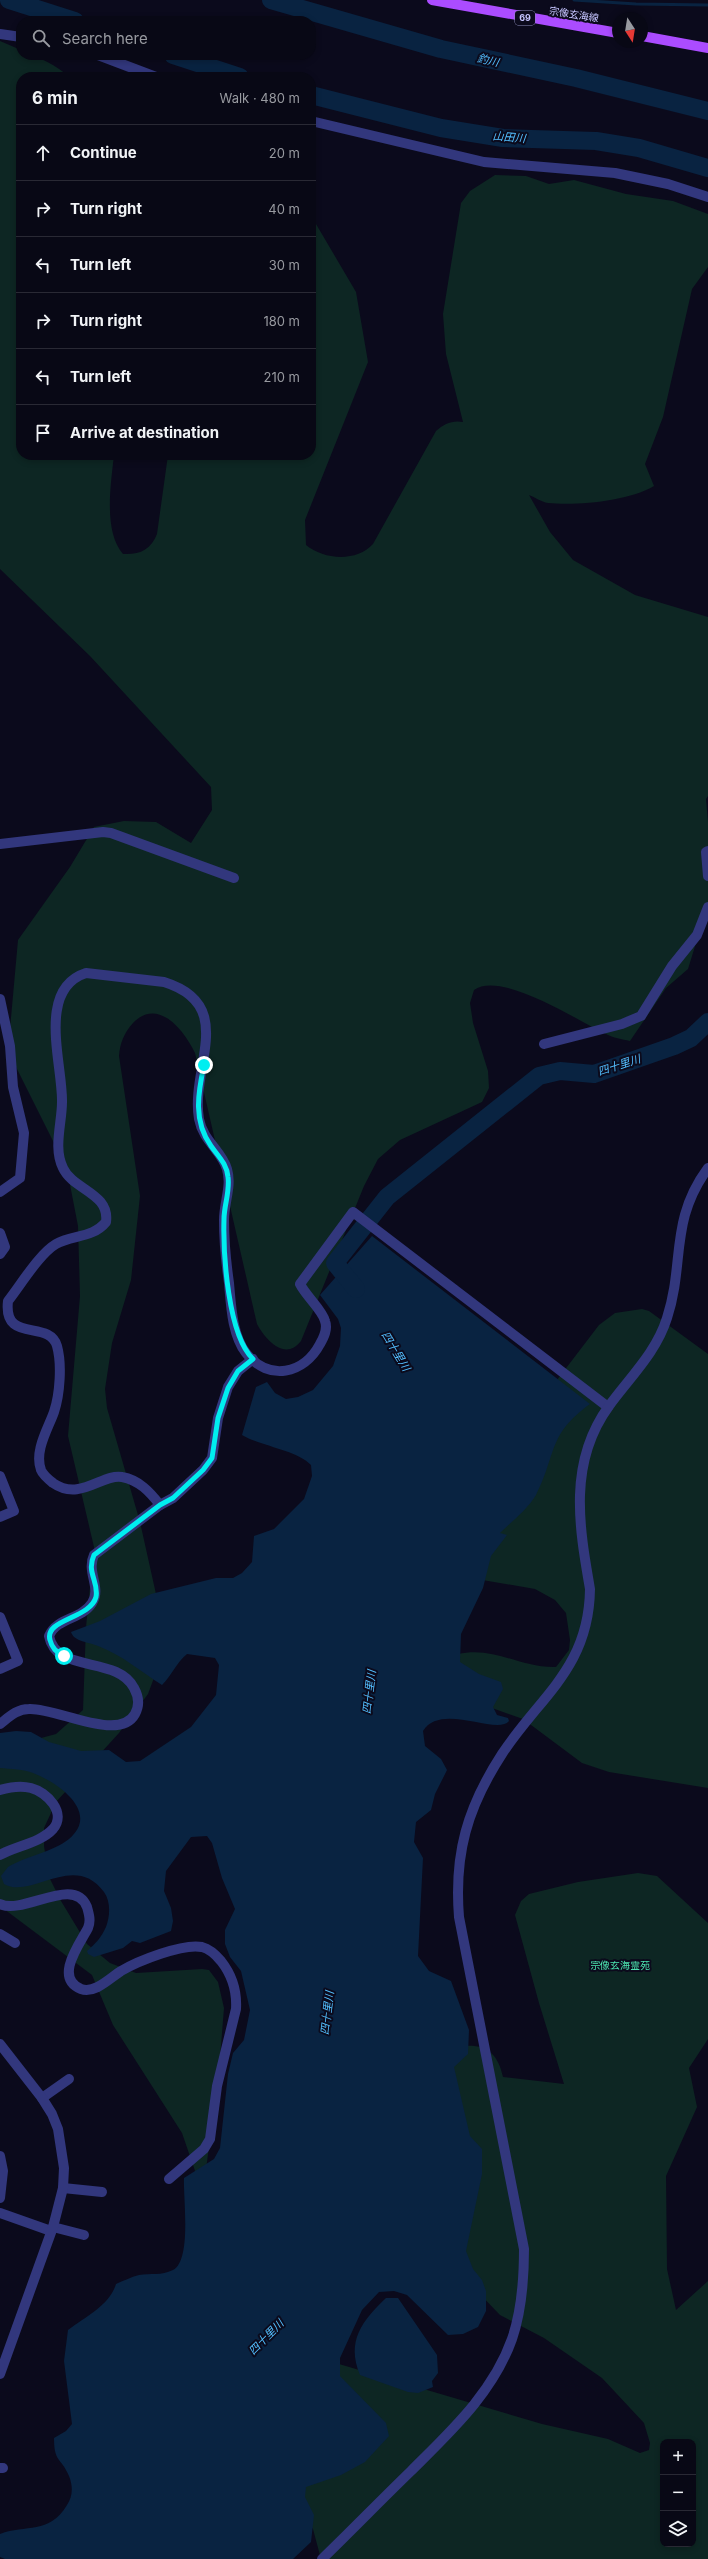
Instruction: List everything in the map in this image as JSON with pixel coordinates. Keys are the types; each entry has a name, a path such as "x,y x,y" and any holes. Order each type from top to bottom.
{"main road":[{"name":"宗像玄海線","path":"432,0 612,32"},
{"path":"648,37 708,48"}],"street":[{"path":"0,34 16,36"},
{"path":"111,60 143,72"},
{"path":"316,122 484,162 615,173 668,184 708,197"},
{"path":"0,844 102,832 111,833 234,878"},
{"path":"708,851 706,852 708,876"},
{"path":"544,1044 622,1024 641,1016 672,966 697,935 708,907"},
{"path":"160,1505 142,1485 120,1476 90,1487 74,1489 56,1485 41,1471 39,1462 41,1446 57,1398 59,1359 57,1347 54,1339 47,1334 16,1326 12,1322 7,1309 8,1301 50,1249 64,1241 95,1232 106,1222 107,1217 101,1202 68,1176 63,1168 59,1155 62,1102 54,1027 63,996 76,976 86,972 164,982 185,990 202,1010 207,1043 198,1091 199,1119 203,1133 226,1167 228,1189 224,1219 231,1307 240,1341 253,1359 273,1370 283,1372 303,1365 318,1348 324,1337 325,1321 322,1313 308,1298 300,1284 353,1212 608,1407"},
{"path":"0,999 10,1046 13,1087 25,1144 20,1178 1,1190"},
{"path":"322,2559 467,2414 494,2376 511,2341 518,2320 523,2290 524,2250 459,1917 457,1884 459,1856 467,1823 481,1789 503,1753 565,1674 584,1635 590,1604 590,1590 580,1525 578,1489 588,1443 608,1407 648,1357 667,1318 680,1232 686,1209 695,1187 708,1168"},
{"path":"0,1233 5,1247 0,1254"},
{"path":"0,1724 12,1714 28,1709 54,1712 104,1725 123,1724 134,1716 139,1702 135,1689 127,1679 106,1668 75,1660 57,1652 52,1648 49,1636 51,1630 61,1621 74,1617 92,1604 96,1597 96,1589 90,1563 94,1555 160,1505 173,1498 203,1470 212,1458 218,1418 228,1388 238,1371 253,1359"},
{"path":"0,1476 14,1511 0,1517"},
{"path":"0,1617 18,1661 0,1669"},
{"path":"0,1790 18,1786 38,1790 51,1800 58,1815 55,1826 46,1835 0,1856"},
{"path":"0,1904 18,1905 65,1894 80,1897 85,1903 90,1919 88,1927 75,1947 70,1966 73,1981 81,1989 92,1989 133,1965 175,1950 190,1947 207,1949 215,1955 228,1972 237,1998 236,2009 216,2086 210,2139 204,2149 169,2179"},
{"path":"0,1934 15,1943"},
{"path":"0,2044 42,2098 59,2135 64,2168 63,2188 52,2229 0,2374"},
{"path":"42,2098 69,2079"},
{"path":"0,2156 3,2171 0,2198"},
{"path":"63,2188 102,2192"},
{"path":"0,2213 52,2229 84,2235"}],"green space":[{"path":"0,41 16,48 16,60 43,60 63,72 16,72 16,460 113,460 110,493 111,520 113,533 123,554 134,554 148,548 157,534 167,460 316,460 316,224 356,292 368,362 305,520 306,545 322,554 340,557 358,554 373,544 436,431 448,423 463,422 446,354 443,314 461,203 470,191 495,175 526,176 549,184 574,180 626,194 673,201 708,214 708,267 692,289 663,417 645,464 654,486 617,499 588,503 548,503 529,495 550,532 573,560 635,595 708,617 708,796 706,799 708,822 708,904 688,969 666,988 630,1041 609,1035 559,1009 520,992 502,987 486,986 474,990 470,1003 473,1023 488,1071 489,1088 482,1102 400,1140 378,1159 364,1186 301,1341 295,1347 288,1349 282,1349 270,1342 257,1324 195,1053 190,1044 177,1027 169,1020 161,1015 152,1013 142,1016 133,1023 125,1034 120,1047 119,1056 140,1196 131,1280 112,1343 105,1389 107,1408 140,1522 156,1594 162,1656 148,1694 119,1733 56,1802 44,1828 44,1846 49,1877 61,1901 87,1944 110,1963 136,1973 202,1969 209,1970 218,1982 224,2008 220,2058 203,2194 182,2133 113,2025 92,1975 0,1906 0,1749 56,1734 83,1710 86,1627 94,1547 68,1436 80,1296 78,1226 67,1169 8,1051 18,940 70,867 94,827 124,821 156,822 191,843 212,810 211,787 90,656 0,569"},
{"path":"642,1309 649,1311 708,1354 708,1788 609,1772 582,1763 523,1719 492,1708 461,1692 458,1654 471,1652 484,1653 531,1664 556,1667 569,1650 570,1640 566,1613 555,1600 535,1589 430,1571 544,1397 599,1325 615,1313"},
{"name":"宗像玄海霊苑","path":"638,1873 657,1876 708,1923 708,2039 689,2068 697,2107 666,2176 667,2269 676,2310 708,2281 708,2559 321,2559 313,2529 302,2514 282,2446 339,2364 542,2424 608,2439 640,2453 649,2450 650,2443 644,2423 602,2378 544,2338 500,2315 474,2288 365,2217 463,2046 479,2047 490,2052 498,2062 503,2077 564,2084 539,2003 515,1915 521,1901 529,1894 578,1882"}],"water":[{"path":"372,1236 590,1404 576,1415 566,1426 560,1436 543,1481 536,1495 524,1510 500,1533 507,1535 491,1556 483,1588 461,1634 460,1662 479,1674 501,1682 503,1689 493,1707 497,1715 508,1718 509,1721 503,1725 493,1725 455,1719 442,1719 431,1723 423,1731 425,1746 441,1759 447,1770 435,1794 431,1810 416,1822 414,1842 423,1858 418,1956 429,1971 451,1981 469,2030 468,2054 454,2067 470,2136 482,2149 482,2174 466,2251 473,2269 482,2280 486,2291 486,2311 478,2327 463,2334 448,2335 407,2295 394,2291 379,2292 362,2310 340,2358 340,2376 386,2423 389,2436 365,2462 341,2475 306,2487 305,2497 314,2515 311,2542 293,2559 5,2559 0,2557 0,2534 45,2525 53,2521 67,2505 72,2491 66,2470 55,2452 54,2446 54,2438 66,2431 72,2424 64,2361 68,2330 103,2304 113,2291 116,2284 139,2275 169,2272 179,2264 183,2254 185,2242 184,2178 214,2159 220,2148 228,2074 233,2053 244,2040 250,2010 241,1971 230,1957 225,1944 225,1930 235,1909 222,1878 212,1843 207,1836 191,1837 166,1871 164,1891 171,1908 173,1921 171,1931 140,1943 132,1941 123,1948 94,1957 88,1954 87,1951 98,1940 104,1931 109,1909 108,1900 104,1892 92,1881 80,1876 66,1876 27,1886 15,1887 4,1884 1,1876 8,1867 47,1851 69,1839 78,1829 80,1819 78,1809 72,1799 53,1783 43,1777 29,1772 17,1769 0,1768 0,1733 16,1731 31,1732 49,1742 81,1751 109,1750 126,1762 140,1761 191,1727 216,1695 219,1665 215,1658 187,1654 162,1685 115,1654 98,1646 78,1640 71,1632 100,1621 151,1594 216,1578 233,1578 242,1573 252,1562 254,1536 274,1529 304,1499 312,1476 311,1465 305,1460 288,1452 260,1443 242,1435 256,1387 267,1382 275,1393 286,1399 298,1397 313,1390 333,1366 340,1346 341,1328 338,1319 320,1295"},
{"path":"386,2298 398,2298 437,2355 438,2373 432,2381 433,2387 418,2393 408,2392 360,2375 356,2363 355,2352 359,2332 370,2315"}],"waterway":[{"name":"山田川","path":"9,0 59,16"},
{"name":"釣川","path":"271,0 441,49 576,78 708,111"},
{"path":"574,0 636,4 708,5"},
{"name":"山田川","path":"188,60 225,72"},
{"name":"山田川","path":"316,96 441,128 503,138 596,141 639,148 708,168"},
{"name":"四十里川","path":"356,1289 335,1263 387,1197 539,1076 560,1071 594,1074 674,1046 691,1038 708,1022"}],"route":[{"path":"64,1656 52,1648 49,1636 51,1630 61,1621 74,1617 85,1610 92,1604 96,1597 96,1589 90,1563 94,1555 105,1545 137,1524 160,1505 173,1498 203,1470 212,1458 218,1418 228,1388 238,1371 253,1359 246,1353 240,1341 231,1307 225,1252 224,1208 228,1189 226,1167 203,1133 199,1119 198,1091 204,1065"}]}
